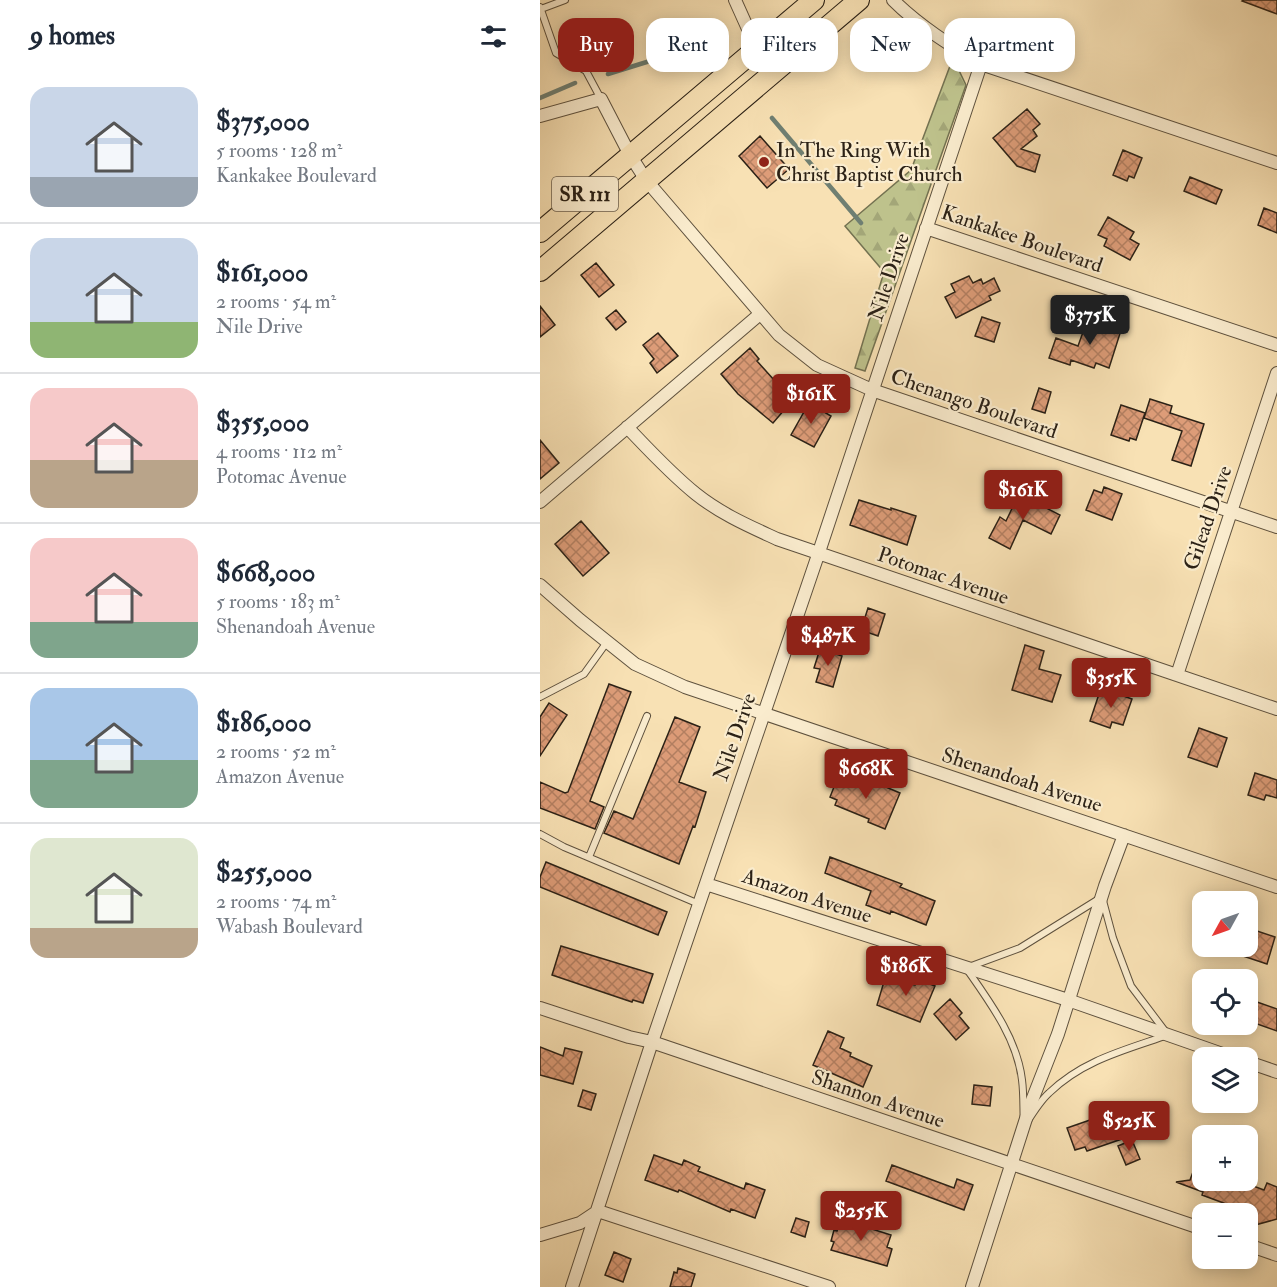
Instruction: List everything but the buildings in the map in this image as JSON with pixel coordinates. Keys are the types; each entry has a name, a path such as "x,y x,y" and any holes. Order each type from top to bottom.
{"main road":[{"name":"SR 111","path":"793,18 814,0"},
{"name":"SR 111","path":"838,18 859,0"},
{"name":"SR 111","path":"540,232 741,62"},
{"name":"SR 111","path":"540,271 775,72"}],"street":[{"path":"735,0 743,18"},
{"path":"893,0 944,42"},
{"name":"Nile Drive","path":"572,1287 652,1042 818,555 978,72"},
{"path":"1005,72 1277,163"},
{"path":"540,116 601,99"},
{"name":"Chenango Boulevard","path":"601,99 630,155 646,180 779,335 817,365 872,390 1277,527"},
{"name":"Kankakee Boulevard","path":"926,228 1277,345"},
{"path":"540,502 760,314"},
{"name":"Gilead Drive","path":"1177,675 1277,373"},
{"name":"Potomac Avenue","path":"627,427 667,469 697,495 729,516 777,539 818,555 1277,709"},
{"name":"Shenandoah Avenue","path":"540,585 634,664 685,687 1277,887"},
{"path":"972,1287 1023,1126 1058,1034 1124,834"},
{"name":"Amazon Avenue","path":"706,884 1068,1000 1202,1047"},
{"name":"Shannon Avenue","path":"540,1008 629,1037 652,1042 1192,1225"},
{"path":"1258,1065 1277,1072"},
{"path":"540,1235 580,1223 598,1211 829,1287"},
{"path":"1258,1248 1277,1255"}],"lane":[{"path":"566,0 540,8 556,53 586,71 601,99"},
{"path":"540,697 584,674 607,642"},
{"path":"589,857 647,716"},
{"path":"540,834 700,904"},
{"path":"1102,897 1122,966 1131,986 1168,1035 1101,1057 1069,1077 1047,1094 1023,1126 1022,1078 1013,1050 1000,1018 966,968 1020,948 1102,897"}],"green space":[{"path":"948,72 960,72 966,85 865,371 855,368 884,272 845,226 911,170"}],"waterway":[{"path":"608,74 646,62"},
{"path":"540,98 575,83"},
{"path":"772,118 861,223"}],"place":[{"name":"In The Ring With Christ Baptist Church","path":"764,162"}]}
